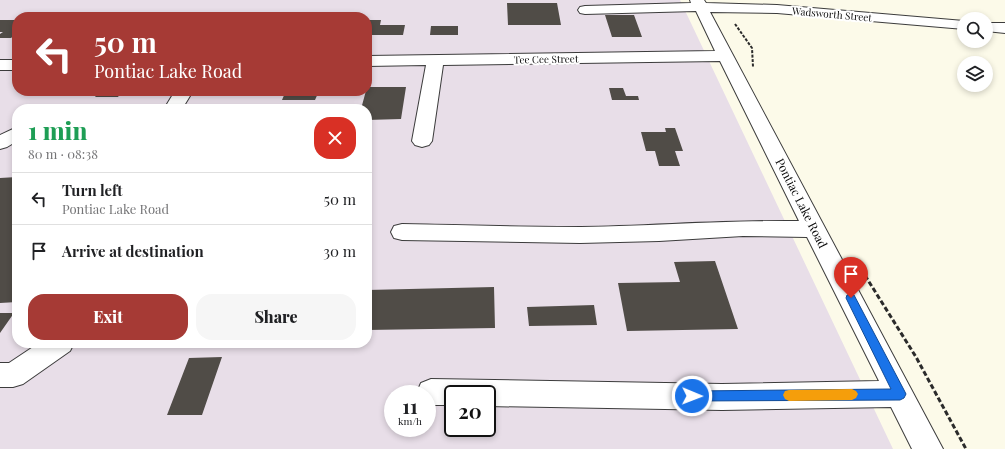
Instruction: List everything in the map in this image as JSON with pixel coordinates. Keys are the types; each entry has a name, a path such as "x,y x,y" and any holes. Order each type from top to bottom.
{"street":[{"name":"Wadsworth Street","path":"585,10 698,3 724,7 792,10 957,24"},
{"name":"Pontiac Lake Road","path":"698,3 928,449"},
{"path":"993,27 1005,28"},
{"name":"Tee Cee Street","path":"372,61 726,56"},
{"path":"422,141 435,61"},
{"path":"0,65 12,65"},
{"path":"0,143 12,136"},
{"path":"402,232 580,235 659,233 743,228 815,228"},
{"path":"0,375 13,375 54,348"},
{"path":"436,392 722,397 900,394"}],"path":[{"path":"724,7 752,48 753,70"},
{"path":"858,263 916,357 966,449"}],"shaded area":[{"path":"0,0 680,0 893,449 0,449"}],"building":[{"path":"507,3 557,3 561,25 508,25"},
{"path":"605,15 634,15 642,37 612,37"},
{"path":"0,20 12,20 12,37 0,38 0,34 3,32 0,32"},
{"path":"372,20 381,20 380,25 405,25 403,35 372,35"},
{"path":"431,26 458,26 458,35 430,35"},
{"path":"372,87 406,87 401,119 372,120 372,104 362,104 365,96 372,96"},
{"path":"609,88 623,88 626,96 638,96 639,100 612,100"},
{"path":"96,96 119,96 118,97 95,97"},
{"path":"284,96 317,96 315,100 282,100"},
{"path":"665,128 675,128 683,151 675,151 680,166 659,166 655,151 646,151 641,132 666,132"},
{"path":"12,177 12,302 0,303 0,178"},
{"path":"715,261 738,329 627,331 618,283 680,282 674,262"},
{"path":"494,287 495,328 372,330 372,290"},
{"path":"594,305 597,325 529,326 527,307"},
{"path":"0,313 12,313 12,316 0,333"},
{"path":"222,357 202,415 167,415 189,358"}],"slow traffic":[{"path":"789,395 852,394"}],"route":[{"path":"692,396 722,397 900,394 851,298"}]}
